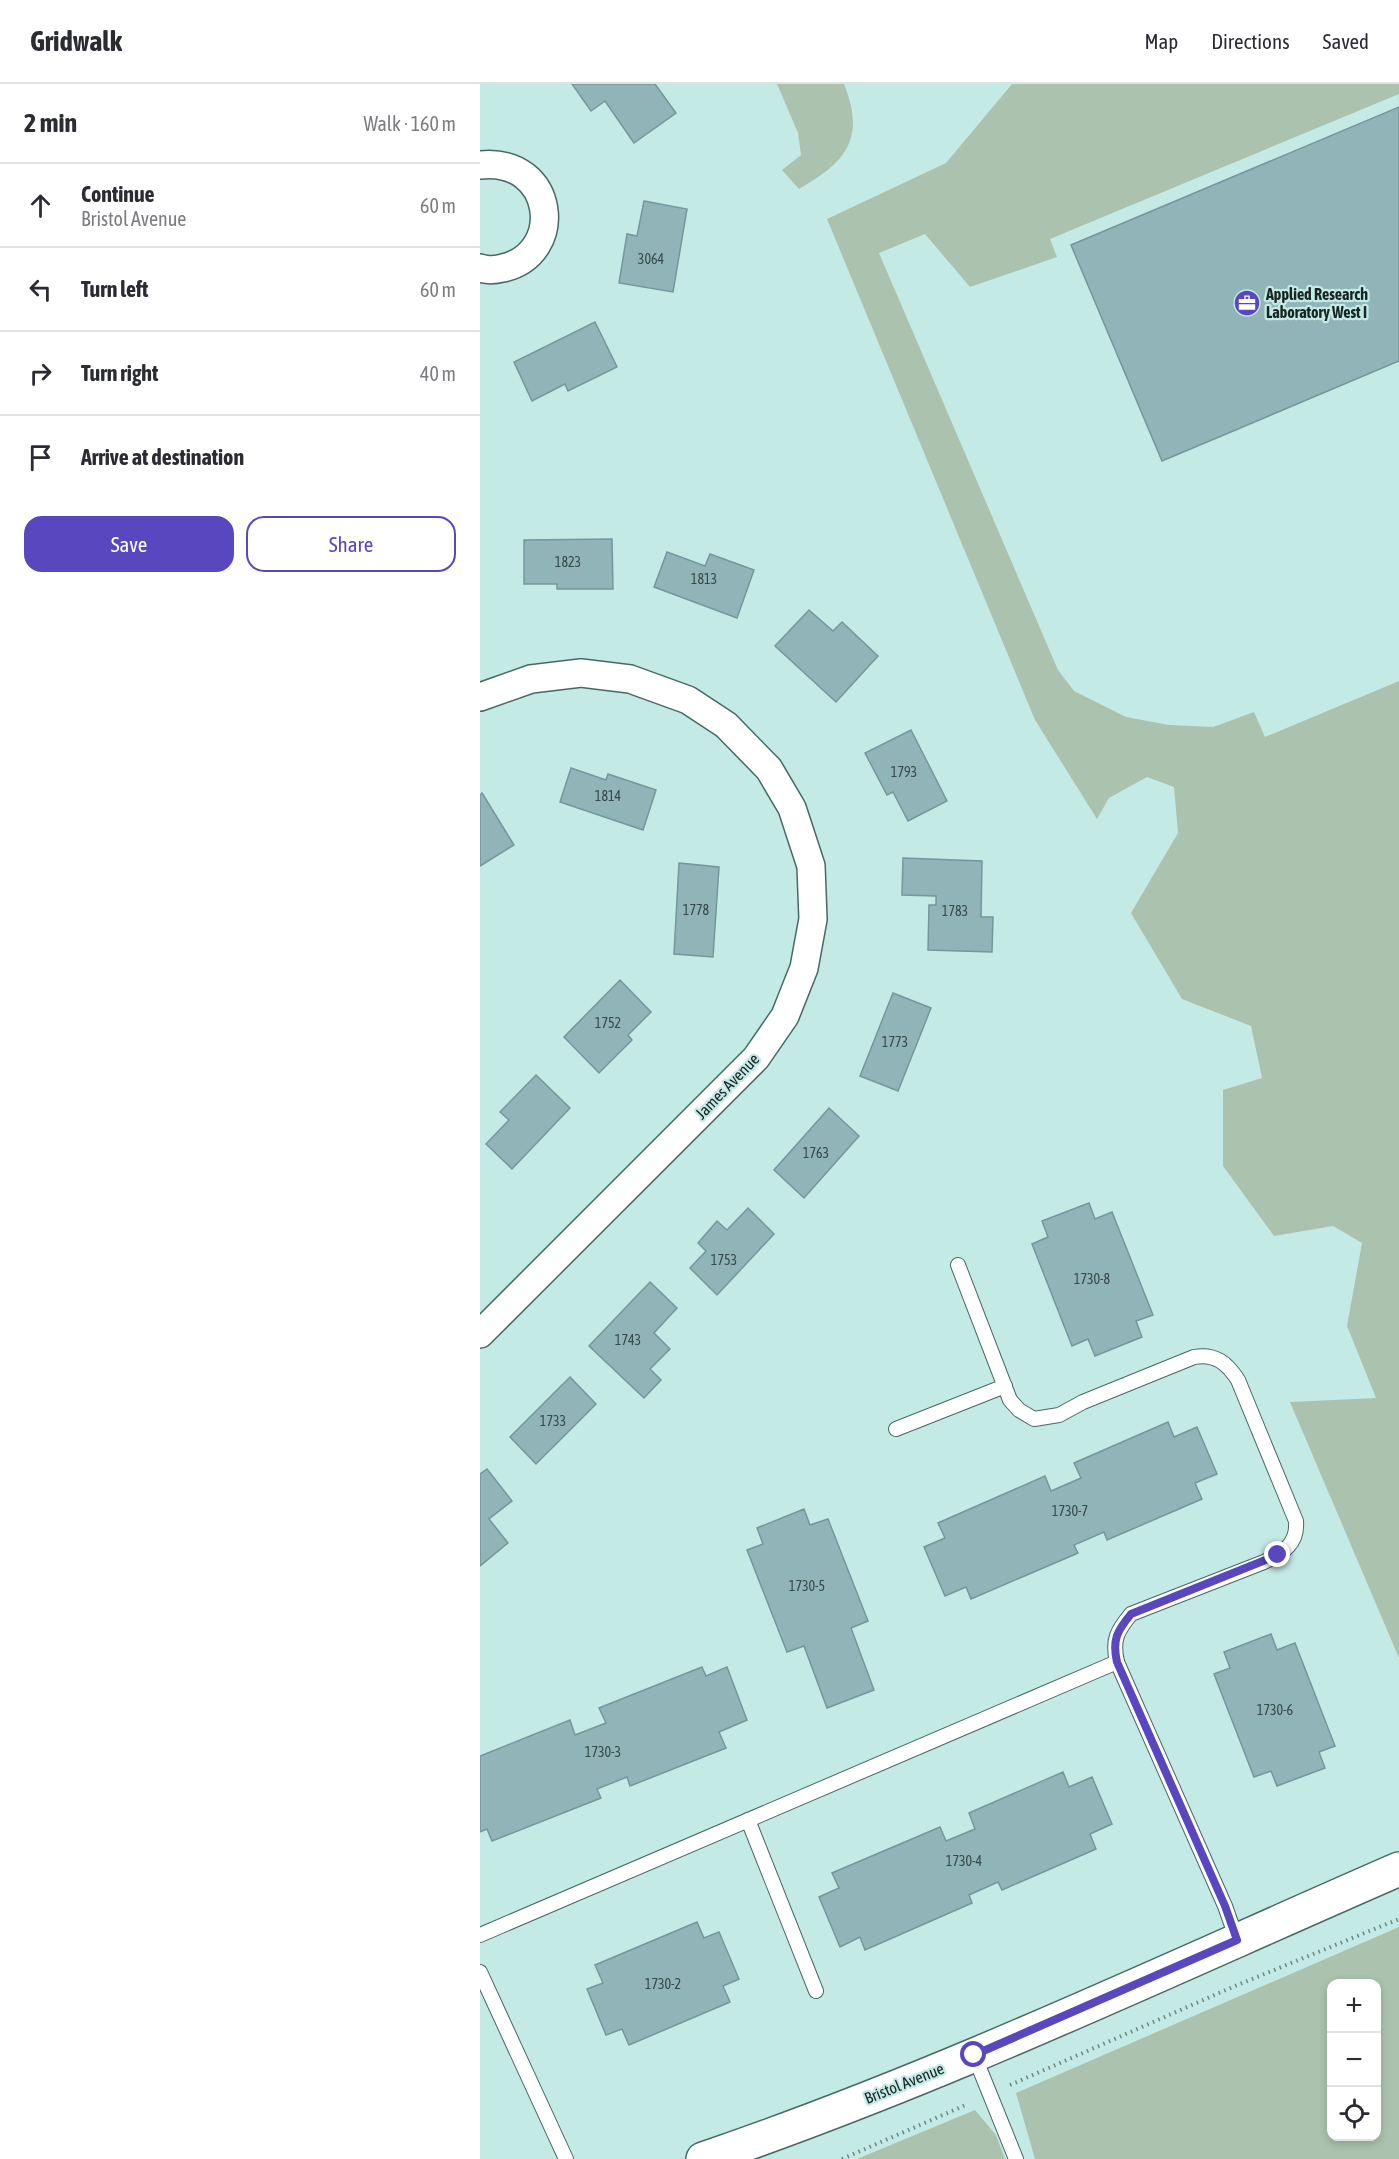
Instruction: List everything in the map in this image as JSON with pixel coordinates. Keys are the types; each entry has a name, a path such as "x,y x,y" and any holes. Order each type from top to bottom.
{"street":[{"path":"480,165 495,163 512,167 527,177 535,187 544,210 544,226 536,246 523,260 513,266 495,270 480,268"},
{"name":"James Avenue","path":"480,697 531,679 581,673 630,679 688,700 726,725 769,769 792,808 811,866 813,919 804,968 785,1016 756,1058 480,1334"},
{"name":"Bristol Avenue","path":"703,2159 776,2134 974,2055 1399,1869"}],"lane":[{"path":"958,1265 1010,1400 1019,1410 1034,1419 1059,1415 1083,1402 1182,1360 1205,1355 1217,1358 1225,1364 1238,1380 1296,1521 1294,1539 1289,1547 1278,1555 1131,1614 1120,1627 1113,1647 1117,1662 1225,1906 1237,1940"},
{"path":"896,1429 1005,1386"},
{"path":"480,1935 1117,1662"},
{"path":"748,1820 816,1991"},
{"path":"480,1972 566,2159"},
{"path":"974,2055 1016,2159"}],"path":[{"path":"842,2159 1224,1991 1399,1919"}],"green space":[{"path":"777,84 844,84 850,103 853,120 852,134 847,147 829,169 799,189 782,170 801,155 798,133"},
{"path":"1012,84 1399,84 1399,94 1050,239 1057,257 970,287 925,234 879,253 1058,670 1074,691 1126,717 1169,725 1213,727 1254,712 1265,737 1399,681 1399,1658 1290,1402 1376,1398 1347,1326 1362,1243 1333,1226 1274,1236 1223,1166 1223,1090 1262,1078 1251,1026 1182,999 1131,913 1178,833 1174,787 1147,777 1109,798 1097,819 1035,720 827,219 946,163"},
{"path":"1399,1927 1399,2159 1035,2159 1016,2093"},
{"path":"975,2110 996,2135 1005,2159 857,2159"}],"building":[{"path":"572,84 655,84 676,113 634,143 605,101 591,111"},
{"name":"Applied Research Laboratory West I","path":"1399,107 1399,361 1162,461 1071,245"},
{"path":"644,201 687,209 673,292 619,283 627,234 637,236"},
{"path":"595,322 617,367 568,391 565,384 532,401 514,362"},
{"path":"612,539 613,589 557,589 557,584 524,584 524,540"},
{"path":"667,552 705,566 710,554 754,570 737,618 654,587"},
{"path":"809,610 833,631 842,622 878,656 836,702 775,646"},
{"path":"911,730 947,801 908,821 893,792 887,795 865,753"},
{"path":"571,768 606,780 608,774 656,790 643,830 560,802"},
{"path":"482,793 514,845 480,866 480,795"},
{"path":"903,858 982,861 981,917 993,917 992,952 928,950 929,905 936,905 936,896 902,895"},
{"path":"679,863 719,867 713,957 674,954"},
{"path":"620,980 651,1012 628,1035 632,1040 599,1073 564,1037"},
{"path":"893,993 931,1008 898,1091 860,1076"},
{"path":"536,1075 570,1108 512,1169 486,1144 509,1120 500,1112"},
{"path":"829,1108 859,1136 804,1198 774,1170"},
{"path":"1089,1203 1095,1219 1112,1212 1153,1315 1136,1321 1142,1337 1095,1356 1088,1339 1072,1346 1032,1244 1048,1237 1042,1221"},
{"path":"748,1208 774,1234 717,1295 690,1268 706,1251 698,1243 717,1221 727,1230"},
{"path":"650,1282 677,1308 654,1333 670,1349 650,1369 661,1380 644,1398 589,1346"},
{"path":"570,1377 596,1404 536,1464 510,1437"},
{"path":"1168,1422 1174,1437 1197,1427 1217,1474 1195,1483 1202,1499 1107,1540 1104,1532 1074,1545 1078,1553 971,1599 966,1587 945,1596 924,1547 945,1538 938,1523 1045,1476 1051,1491 1081,1478 1074,1463"},
{"path":"487,1469 512,1501 489,1519 508,1543 480,1566 480,1474"},
{"path":"804,1509 810,1525 828,1519 868,1621 851,1628 874,1690 827,1708 804,1646 787,1652 747,1550 763,1544 757,1528"},
{"path":"1271,1634 1277,1650 1295,1643 1335,1746 1319,1752 1325,1768 1277,1786 1271,1771 1254,1777 1214,1674 1230,1668 1224,1652"},
{"path":"702,1667 706,1676 727,1667 747,1720 719,1732 726,1748 630,1786 627,1777 597,1789 601,1798 492,1841 487,1829 480,1832 480,1756 570,1720 575,1735 606,1723 599,1708"},
{"path":"1063,1772 1069,1787 1092,1777 1112,1824 1090,1834 1096,1849 1002,1890 998,1882 969,1895 972,1903 865,1950 860,1937 840,1947 819,1897 839,1888 832,1873 940,1827 946,1841 975,1829 969,1813"},
{"path":"697,1922 704,1938 719,1932 739,1979 723,1986 730,2002 629,2045 622,2029 606,2035 587,1989 603,1983 595,1965"}],"place":[{"name":"Applied Research Laboratory West I","path":"1247,303"}],"route":[{"path":"974,2055 1237,1940 1225,1906 1117,1662 1113,1647 1120,1627 1131,1614 1278,1555"}]}
